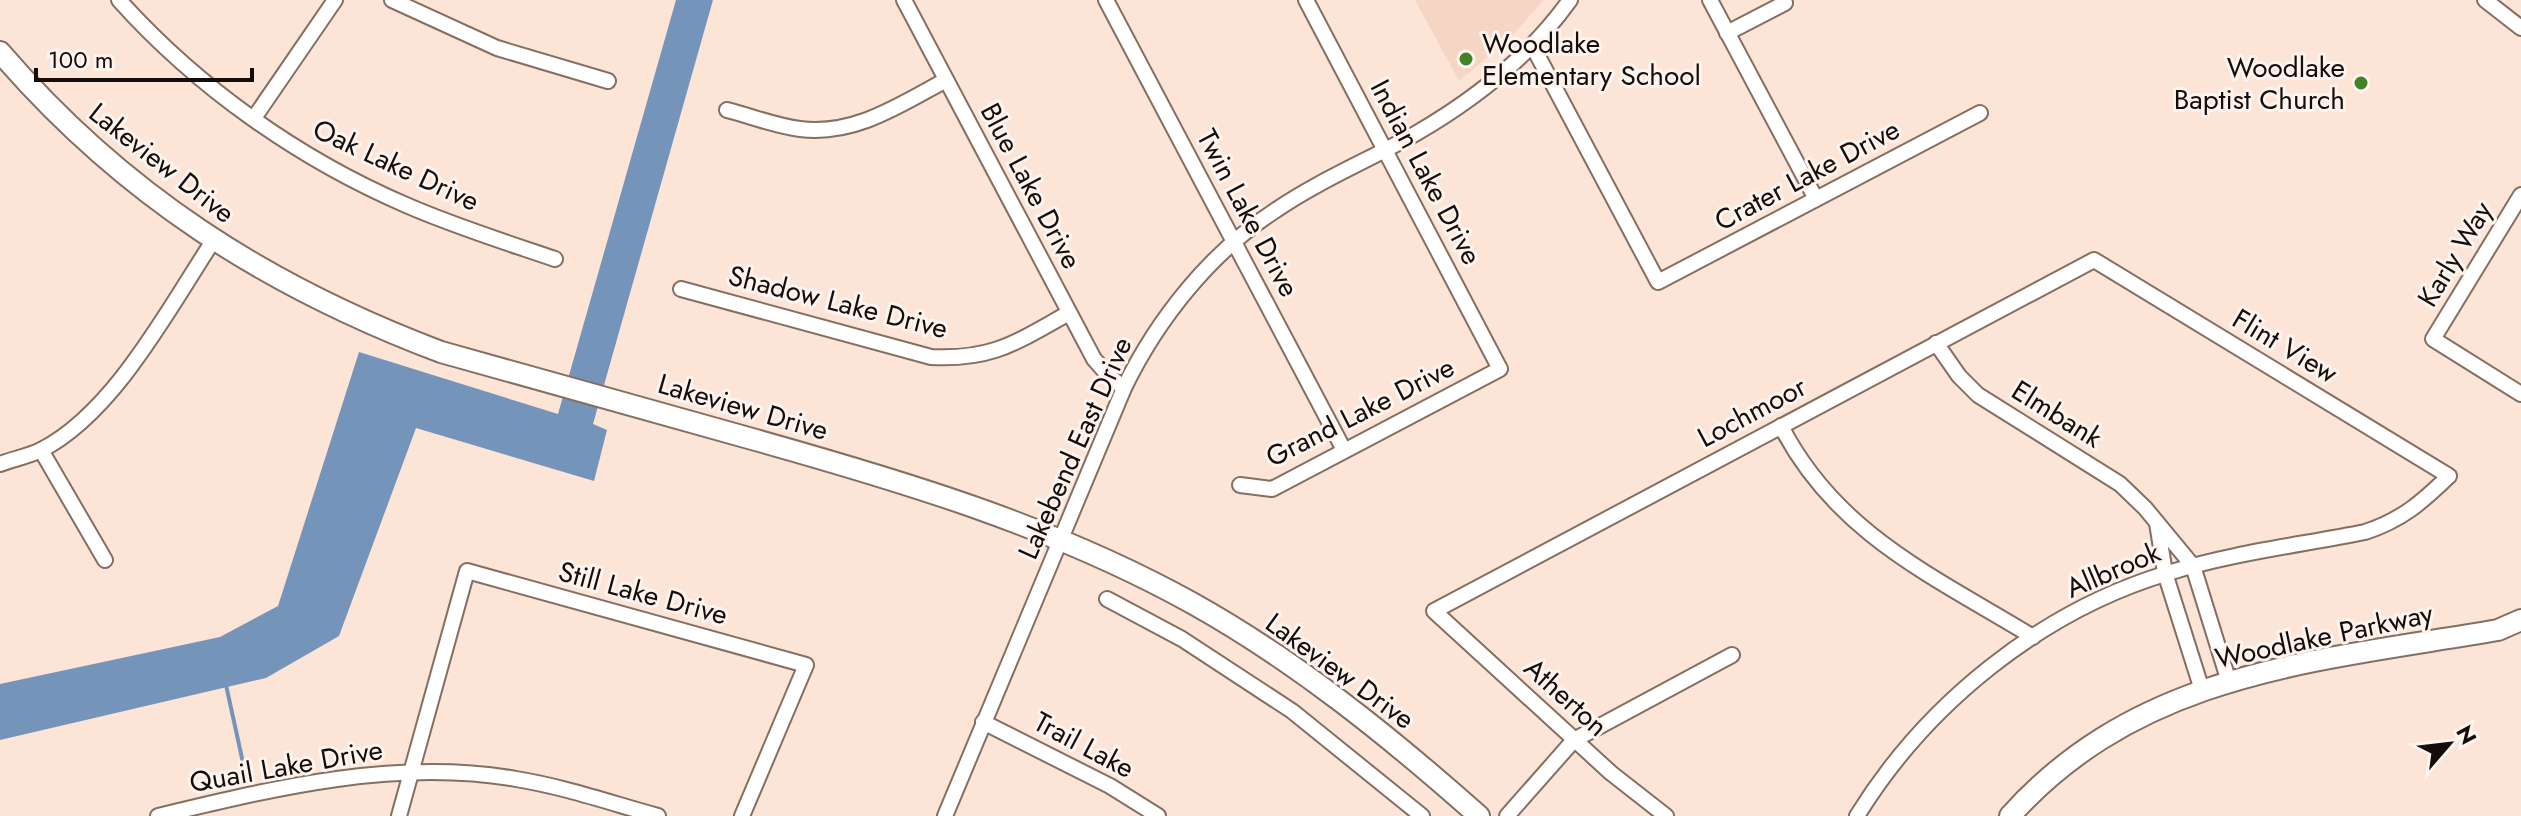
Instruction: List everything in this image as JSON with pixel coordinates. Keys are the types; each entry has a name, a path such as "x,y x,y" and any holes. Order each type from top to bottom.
{"street":[{"name":"Oak Lake Drive","path":"119,0 173,54 278,137 405,205 555,259"},
{"path":"254,118 335,0"},
{"path":"392,0 497,48 608,81"},
{"name":"Blue Lake Drive","path":"904,0 1094,359 1124,388"},
{"name":"Twin Lake Drive","path":"1106,0 1344,450"},
{"name":"Indian Lake Drive","path":"1306,0 1500,369"},
{"name":"Lakebend East Drive","path":"945,816 1124,388 1163,322 1193,284 1234,243 1275,210 1456,109 1495,80 1532,45 1570,0"},
{"path":"1710,0 1816,199"},
{"path":"2485,0 2521,28"},
{"path":"1727,33 1785,3"},
{"name":"Crater Lake Drive","path":"1532,45 1658,282 1980,113"},
{"name":"Lakeview Drive","path":"0,52 54,111 179,218 297,290 441,352 885,476 1061,539 1188,601 1265,648 1320,685 1479,816"},
{"path":"727,110 788,127 835,129 881,115 946,80"},
{"name":"Karly Way","path":"2521,195 2433,339 2521,394"},
{"path":"0,464 41,450 106,398 213,241"},
{"name":"Lochmoor","path":"1434,611 2094,260"},
{"name":"Flint View","path":"2094,260 2449,476"},
{"name":"Shadow Lake Drive","path":"681,289 931,357 960,358 989,354 1016,343 1069,313"},
{"name":"Elmbank","path":"1936,343 1959,376 1978,395 2120,484 2156,523 2193,566 2229,682"},
{"name":"Grand Lake Drive","path":"1240,485 1272,489 1500,369"},
{"path":"1781,426 1805,468 1824,492 1868,534 2033,637"},
{"path":"41,450 105,560"},
{"name":"Allbrook","path":"1857,816 1875,786 1947,705 1977,678 2033,637 2106,597 2165,573 2383,526 2401,518 2449,476"},
{"path":"2156,523 2165,573 2202,690"},
{"name":"Still Lake Drive","path":"411,773 467,571 806,665 742,816"},
{"path":"1107,599 1182,639 1292,711 1422,816"},
{"name":"Atherton","path":"1434,611 1574,740 1666,816"},
{"name":"Woodlake Parkway","path":"2010,816 2046,780 2107,734 2141,715 2202,690 2309,663 2498,630 2521,620"},
{"name":"Woodlake Parkway","path":"2498,630 2521,633"},
{"path":"1507,816 1574,740 1732,655"},
{"name":"Trail Lake","path":"983,722 1110,786 1158,816"},
{"path":"399,816 411,773"},
{"name":"Quail Lake Drive","path":"158,816 184,813 314,782 411,773 469,773 514,778 590,795 658,816"}],"shaded area":[{"name":"Woodlake Elementary School","path":"1415,0 1544,0 1510,38 1459,81"}],"water":[{"path":"676,0 713,0 593,424 607,430 594,481 416,428 339,636 266,678 0,740 0,684 220,637 278,606 359,352 558,414"}],"waterway":[{"path":"226,685 247,781"}],"place":[{"name":"Woodlake Elementary School","path":"1466,59"},
{"name":"Woodlake Baptist Church","path":"2361,83"}]}
